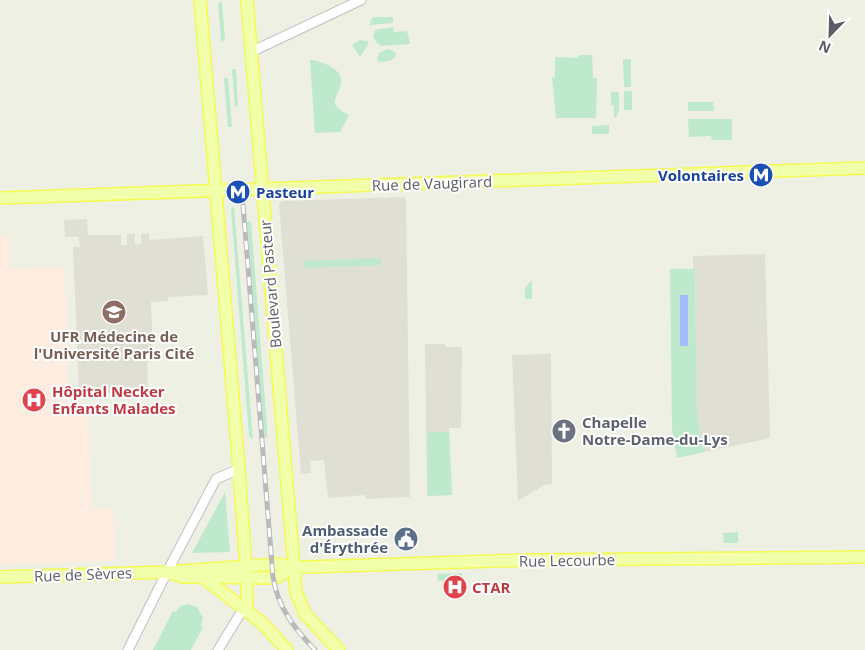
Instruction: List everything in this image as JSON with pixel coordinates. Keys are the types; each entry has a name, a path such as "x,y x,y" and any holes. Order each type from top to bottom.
{"main road":[{"path":"200,0 247,578 247,603 243,609"},
{"name":"Boulevard Pasteur","path":"247,0 296,594 300,608 339,650"},
{"name":"Rue de Vaugirard","path":"0,198 865,168"},
{"name":"Rue Lecourbe","path":"272,578 278,577 293,567 520,560 865,557"},
{"name":"Rue de Sèvres","path":"0,577 167,572 278,564 293,567"},
{"name":"Rue de Sèvres","path":"167,572 183,577 272,578"},
{"path":"204,578 261,622 288,650"}],"street":[{"path":"252,52 361,0"},
{"path":"128,650 216,479 239,469"},
{"path":"218,650 243,609"}],"shaded area":[{"path":"403,197 406,199 410,497 366,499 365,495 328,498 324,460 310,461 311,473 301,474 279,204 282,201"},
{"name":"UFR Médecine de l'Université Paris Cité","path":"87,219 88,235 121,235 121,245 127,245 127,234 135,234 135,245 141,244 141,234 149,233 149,240 203,236 208,295 168,297 168,301 151,302 153,352 147,353 148,391 79,394 73,247 80,247 79,237 65,237 64,220"},
{"name":"Hôpital Necker Enfants Malades","path":"0,235 9,235 10,268 65,267 69,401 88,406 92,508 113,508 116,561 0,565"},
{"path":"765,254 770,436 767,439 704,452 697,415 695,269 693,269 693,256"},
{"path":"425,344 445,344 445,347 462,347 461,428 449,428 452,495 427,496"},
{"path":"551,354 552,484 544,485 518,501 512,355"}],"green space":[{"path":"222,2 225,40 221,41 218,3"},
{"path":"373,17 393,17 393,23 369,25"},
{"path":"393,27 394,32 407,31 410,44 382,46 376,42 373,36 375,30"},
{"path":"360,40 368,41 368,45 360,57 352,45"},
{"path":"389,49 396,53 395,56 389,61 378,62 377,58 380,52"},
{"path":"579,55 592,55 593,78 597,78 596,118 556,118 552,77 555,77 555,57 577,58"},
{"path":"623,59 631,59 631,87 624,87"},
{"path":"310,60 319,61 334,68 340,76 340,86 335,103 349,115 340,132 315,133"},
{"path":"232,69 236,69 238,106 235,107"},
{"path":"224,78 228,78 232,127 228,127"},
{"path":"624,91 632,91 632,110 624,110"},
{"path":"611,92 619,92 619,110 616,118 614,118 614,105 611,105"},
{"path":"688,102 713,102 714,111 688,111"},
{"path":"688,119 732,119 732,140 712,140 711,136 689,137"},
{"path":"609,125 609,134 592,134 592,126"},
{"path":"234,206 253,440 249,436 231,209"},
{"path":"251,221 267,427 267,437 264,438 247,222"},
{"path":"381,258 381,265 304,268 303,261"},
{"path":"670,269 695,269 697,415 704,452 677,458 672,430"},
{"path":"532,280 532,299 525,299 525,288"},
{"path":"429,432 449,432 452,495 428,496 427,436"},
{"path":"225,492 230,552 192,553"},
{"path":"738,532 738,543 724,543 723,533"},
{"path":"462,573 462,580 438,581 437,574"},
{"path":"188,604 197,607 203,618 201,626 203,627 191,650 153,650 173,611 176,612 180,606"}],"water":[{"path":"680,295 688,295 688,346 680,346"}],"railway":[{"path":"243,205 273,577 275,588 288,617 315,650"}],"place":[{"name":"Volontaires","path":"761,175"},
{"name":"Pasteur","path":"238,192"},
{"name":"UFR Médecine de l'Université Paris Cité","path":"114,312"},
{"name":"Hôpital Necker Enfants Malades","path":"34,400"},
{"name":"Chapelle Notre-Dame-du-Lys","path":"564,431"},
{"name":"Ambassade d'Érythrée","path":"406,539"},
{"name":"CTAR","path":"455,587"}]}
